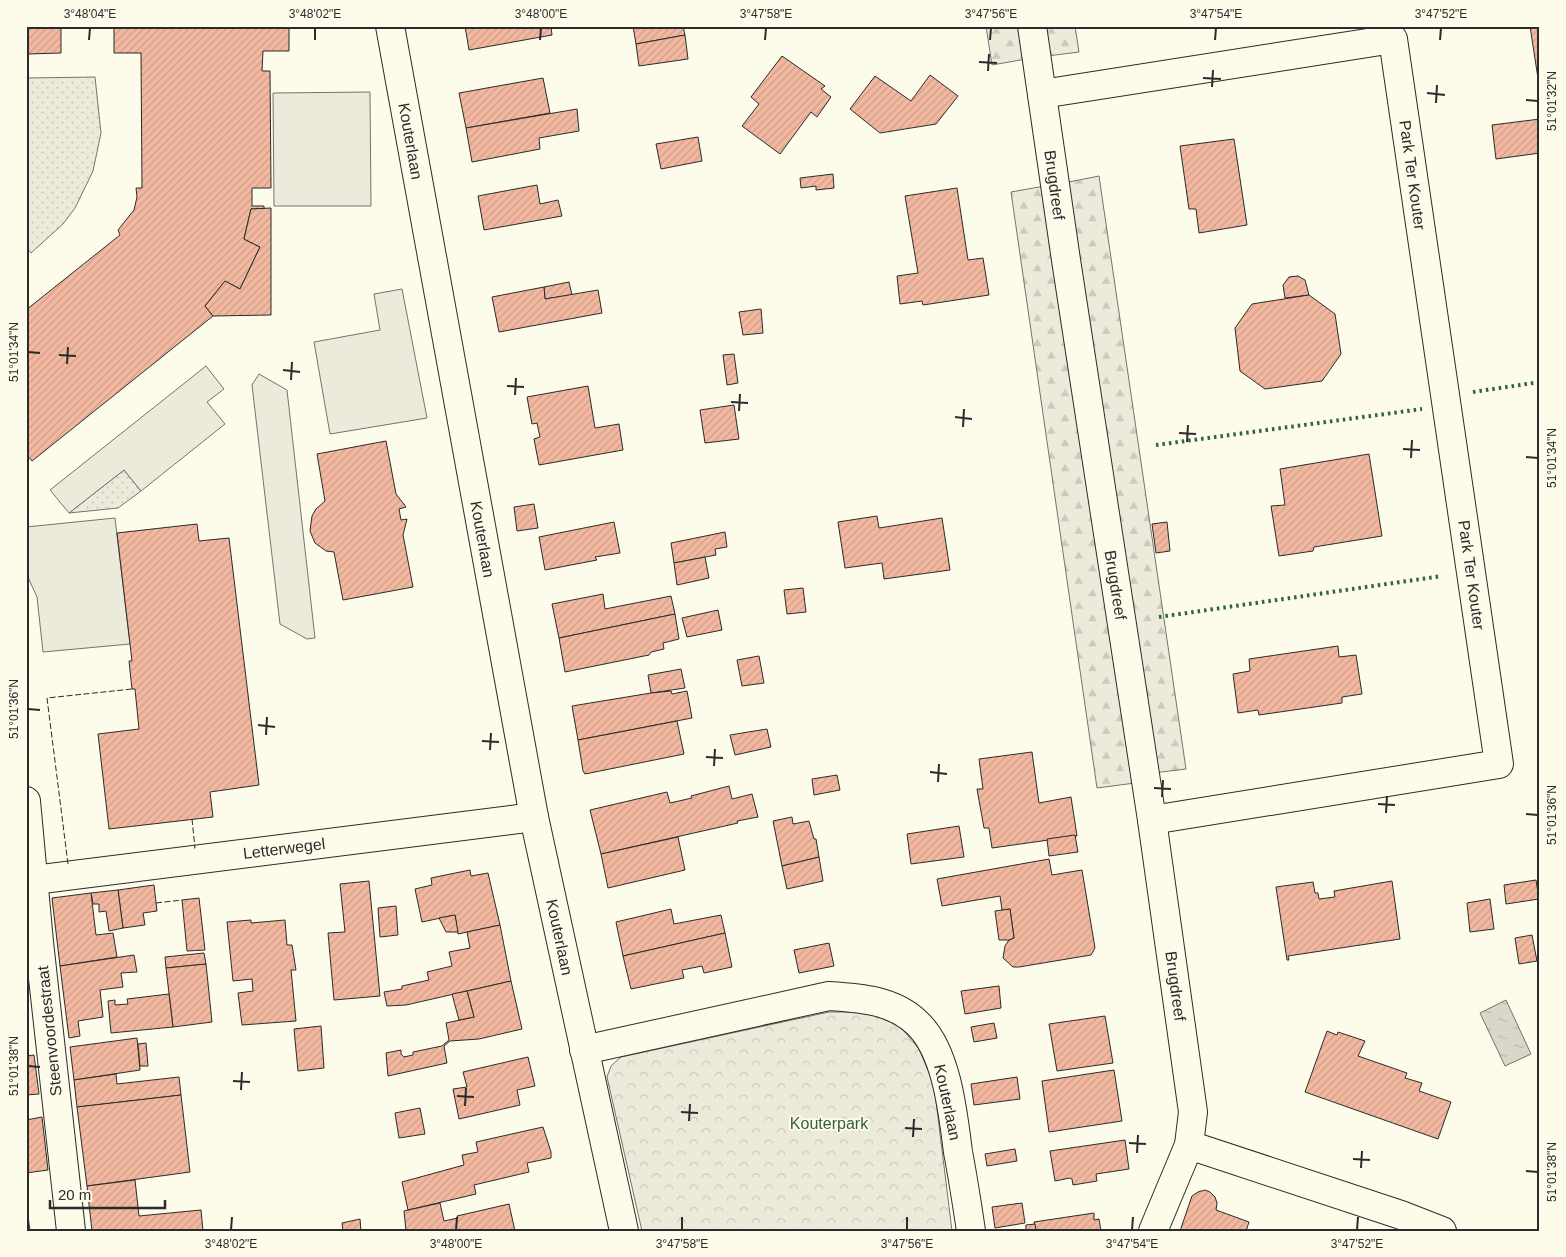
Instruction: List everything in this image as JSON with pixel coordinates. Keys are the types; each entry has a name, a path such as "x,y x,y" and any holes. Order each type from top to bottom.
{"street":[{"name":"Kouterlaan","path":"390,26 534,817 624,1231"},
{"name":"Brugdreef","path":"1032,26 1152,820 1194,1112 1189,1145 1153,1231"},
{"name":"Park Ter Kouter","path":"1042,94 1392,32 1499,764 1152,820"},
{"name":"Steenvoordestraat","path":"26,800 71,1231"},
{"name":"Letterwegel","path":"34,880 534,817"},
{"name":"Kouterlaan","path":"584,1050 829,996 866,998 893,1007 918,1024 935,1049 950,1095 971,1231"},
{"path":"1189,1145 1442,1231"}],"green space":[{"path":"986,26 1021,26 1026,59 992,65"},
{"path":"1042,26 1075,26 1079,52 1047,56"},
{"path":"95,77 101,133 93,171 75,208 63,224 31,253 26,247 26,78"},
{"path":"1099,176 1186,769 1153,773 1064,183"},
{"path":"1045,186 1135,783 1097,788 1011,192"},
{"path":"124,470 141,491 118,508 69,513"},
{"name":"Kouterpark","path":"829,1012 868,1012 899,1025 919,1049 934,1085 952,1231 642,1231 607,1077 611,1066 621,1057"}],"shaded area":[{"path":"370,92 371,206 274,206 273,93"},
{"path":"402,289 427,418 330,434 314,342 380,330 374,294"},
{"path":"206,366 224,389 207,402 225,424 141,491 124,470 69,513 50,490"},
{"path":"259,374 287,390 315,638 307,639 280,624 252,385"},
{"path":"115,518 130,644 43,652 37,597 26,573 26,527"}],"water":[{"path":"1506,1000 1531,1054 1505,1066 1480,1013"}],"building":[{"path":"27,26 61,26 61,53 27,54"},
{"path":"114,26 289,26 289,51 263,51 262,71 270,71 271,188 252,188 252,206 264,206 264,209 251,209 244,239 260,247 240,289 225,281 205,306 213,316 32,461 26,454 26,310 120,235 118,230 134,210 137,197 136,188 142,188 141,53 114,53"},
{"path":"465,26 551,26 552,35 469,50"},
{"path":"633,26 683,26 685,35 636,44"},
{"path":"1530,26 1540,26 1540,85 1539,85"},
{"path":"685,35 688,59 639,66 636,44"},
{"path":"782,56 825,86 821,89 831,97 817,117 811,112 780,154 742,126 759,104 751,97"},
{"path":"930,75 958,96 936,124 880,133 850,109 875,76 911,101"},
{"path":"543,78 550,113 466,128 459,93"},
{"path":"577,109 579,131 539,138 540,149 472,162 466,128"},
{"path":"1540,119 1540,153 1496,159 1492,125"},
{"path":"698,137 702,161 661,169 656,144"},
{"path":"1234,139 1247,225 1199,233 1196,209 1189,209 1180,146"},
{"path":"833,174 834,188 816,190 816,186 801,188 800,178"},
{"path":"537,185 540,204 558,200 562,216 484,230 478,196"},
{"path":"957,188 968,260 983,258 989,295 923,305 922,301 900,304 897,276 918,273 905,196"},
{"path":"271,208 271,315 213,316 205,306 225,281 240,289 260,247 244,239 251,209"},
{"path":"1298,276 1305,280 1309,295 1285,298 1283,285 1289,277"},
{"path":"569,282 572,295 545,299 544,287"},
{"path":"544,287 545,299 598,290 602,313 499,332 492,297"},
{"path":"1309,295 1335,314 1341,354 1322,381 1265,389 1240,371 1235,328 1252,304"},
{"path":"761,309 763,333 743,335 739,312"},
{"path":"734,354 738,383 727,385 723,355"},
{"path":"588,386 595,428 619,424 623,450 539,465 534,439 540,437 537,423 532,424 527,397"},
{"path":"734,405 739,439 705,443 700,410"},
{"path":"386,441 396,494 406,507 399,509 401,520 407,519 403,535 413,587 343,600 334,552 326,551 315,543 310,531 312,516 316,509 325,501 317,454"},
{"path":"1369,454 1382,536 1314,547 1313,551 1279,556 1271,506 1285,505 1280,469"},
{"path":"534,504 538,528 517,531 514,507"},
{"path":"877,516 879,528 942,518 950,570 884,579 882,563 845,568 838,522"},
{"path":"614,522 620,553 595,557 597,560 545,570 539,537"},
{"path":"1167,522 1170,551 1156,553 1152,524"},
{"path":"197,524 199,541 229,538 259,785 210,792 213,817 109,829 98,734 139,729 135,689 132,689 129,661 132,661 117,533"},
{"path":"725,532 727,547 715,549 716,555 674,563 671,543"},
{"path":"705,557 709,578 677,585 674,563"},
{"path":"803,588 806,612 787,614 784,590"},
{"path":"603,594 605,609 671,596 675,614 559,638 552,604"},
{"path":"718,610 722,630 687,637 682,618"},
{"path":"675,614 679,639 663,643 664,649 651,652 649,655 565,672 559,638"},
{"path":"1338,646 1339,657 1356,655 1362,694 1342,697 1342,703 1259,715 1258,710 1238,713 1233,674 1250,671 1249,659"},
{"path":"759,656 764,683 742,686 737,660"},
{"path":"681,669 685,688 651,693 648,675"},
{"path":"671,691 672,694 687,691 692,718 578,740 572,706"},
{"path":"677,721 684,754 585,774 583,771 578,740"},
{"path":"767,729 771,747 735,755 730,735"},
{"path":"1032,752 1039,803 1071,797 1077,836 992,848 989,828 984,828 977,789 983,789 979,759"},
{"path":"837,775 840,790 814,795 812,779"},
{"path":"729,786 732,799 752,794 758,817 601,854 590,810 667,792 670,803"},
{"path":"792,817 793,824 809,821 814,839 816,839 819,857 782,866 773,821"},
{"path":"959,826 964,857 911,864 907,834"},
{"path":"1075,835 1078,852 1049,856 1047,839"},
{"path":"678,837 685,870 608,888 601,854"},
{"path":"819,857 823,881 787,889 782,866"},
{"path":"1049,859 1052,875 1082,870 1095,948 1091,955 1013,967 1003,958 1005,946 1009,940 1014,938 1010,909 1002,910 1000,896 942,906 937,879"},
{"path":"470,870 471,876 488,873 500,925 458,934 455,915 422,922 415,889 432,885 431,878"},
{"path":"1536,880 1539,899 1506,904 1504,885"},
{"path":"369,881 380,996 334,1000 328,933 345,932 340,884"},
{"path":"1392,881 1400,939 1288,956 1289,960 1287,960 1276,887 1313,882 1315,893 1318,893 1319,899 1335,897 1334,891"},
{"path":"154,885 157,911 143,913 145,925 123,928 118,890"},
{"path":"118,890 123,928 109,931 106,911 99,912 99,904 93,904 91,893"},
{"path":"91,893 96,935 113,933 117,957 60,966 52,898"},
{"path":"199,898 205,950 187,951 182,900"},
{"path":"1490,899 1494,929 1470,932 1467,903"},
{"path":"396,906 398,935 380,937 378,908"},
{"path":"671,909 674,924 721,915 725,933 623,956 616,922"},
{"path":"1010,909 1014,938 999,940 995,911"},
{"path":"455,915 458,932 446,932 439,918"},
{"path":"251,920 251,923 285,920 287,945 292,945 296,970 291,970 296,1021 242,1025 238,993 253,991 252,979 233,981 227,922"},
{"path":"500,925 511,981 406,1005 387,1006 384,992 402,989 402,986 429,980 427,972 452,966 449,952 470,948 467,932"},
{"path":"725,933 732,967 704,973 702,966 682,970 684,978 631,989 623,956"},
{"path":"1532,935 1537,961 1519,964 1515,938"},
{"path":"829,943 834,966 799,973 794,950"},
{"path":"204,953 206,964 166,968 165,957"},
{"path":"134,955 137,972 121,973 123,987 100,990 103,1017 78,1021 80,1036 69,1038 60,966"},
{"path":"206,964 212,1022 173,1027 166,968"},
{"path":"511,981 522,1029 479,1039 450,1041 444,1046 447,1063 388,1076 386,1053 401,1050 401,1054 404,1057 413,1055 413,1052 442,1046 449,1040 446,1023 474,1017 467,991"},
{"path":"999,986 1001,1008 965,1014 961,991"},
{"path":"467,991 474,1017 459,1020 452,994"},
{"path":"169,994 173,1027 111,1033 108,1001 115,1000 115,1005 128,1004 127,999"},
{"path":"1105,1016 1113,1063 1057,1071 1049,1024"},
{"path":"994,1023 997,1038 974,1042 971,1027"},
{"path":"321,1026 324,1068 298,1071 294,1029"},
{"path":"1327,1031 1337,1035 1338,1032 1365,1041 1358,1056 1407,1073 1405,1078 1422,1083 1419,1091 1451,1102 1438,1139 1305,1092"},
{"path":"137,1038 140,1070 74,1080 70,1047"},
{"path":"146,1043 148,1066 140,1066 138,1044"},
{"path":"34,1055 39,1094 26,1095 26,1056"},
{"path":"528,1057 535,1086 517,1090 520,1105 459,1119 453,1089 467,1087 463,1072"},
{"path":"1114,1070 1122,1121 1049,1132 1042,1081"},
{"path":"116,1074 117,1084 179,1077 181,1095 77,1107 74,1080"},
{"path":"1017,1077 1020,1099 974,1105 971,1084"},
{"path":"181,1095 190,1172 87,1186 77,1107"},
{"path":"420,1108 425,1134 399,1138 395,1113"},
{"path":"42,1117 48,1170 26,1173 26,1120"},
{"path":"543,1127 551,1158 527,1163 529,1172 474,1185 476,1194 408,1210 402,1182 464,1165 462,1155 478,1152 476,1142"},
{"path":"1125,1140 1129,1169 1096,1174 1097,1181 1073,1185 1070,1178 1055,1181 1050,1151"},
{"path":"1015,1149 1017,1161 987,1166 985,1154"},
{"path":"135,1180 139,1216 201,1210 203,1231 92,1231 87,1186"},
{"path":"1205,1190 1215,1197 1217,1203 1216,1210 1249,1222 1246,1231 1180,1231 1192,1196"},
{"path":"26,1201 30,1231 26,1231"},
{"path":"440,1203 444,1221 458,1218 457,1216 509,1204 515,1231 406,1231 404,1211"},
{"path":"1022,1203 1025,1223 995,1228 992,1207"},
{"path":"1094,1213 1094,1220 1099,1219 1101,1231 1036,1231 1034,1222"},
{"path":"360,1219 361,1231 343,1231 342,1223"},
{"path":"1035,1224 1036,1231 1026,1231 1026,1225"}],"hedge":[{"path":"1473,392 1540,382"},
{"path":"1156,445 1422,409"},
{"path":"1159,617 1442,576"}],"fence":[{"path":"68,864 47,698 132,689"},
{"path":"192,819 194,848"},
{"path":"156,903 182,900"}]}
